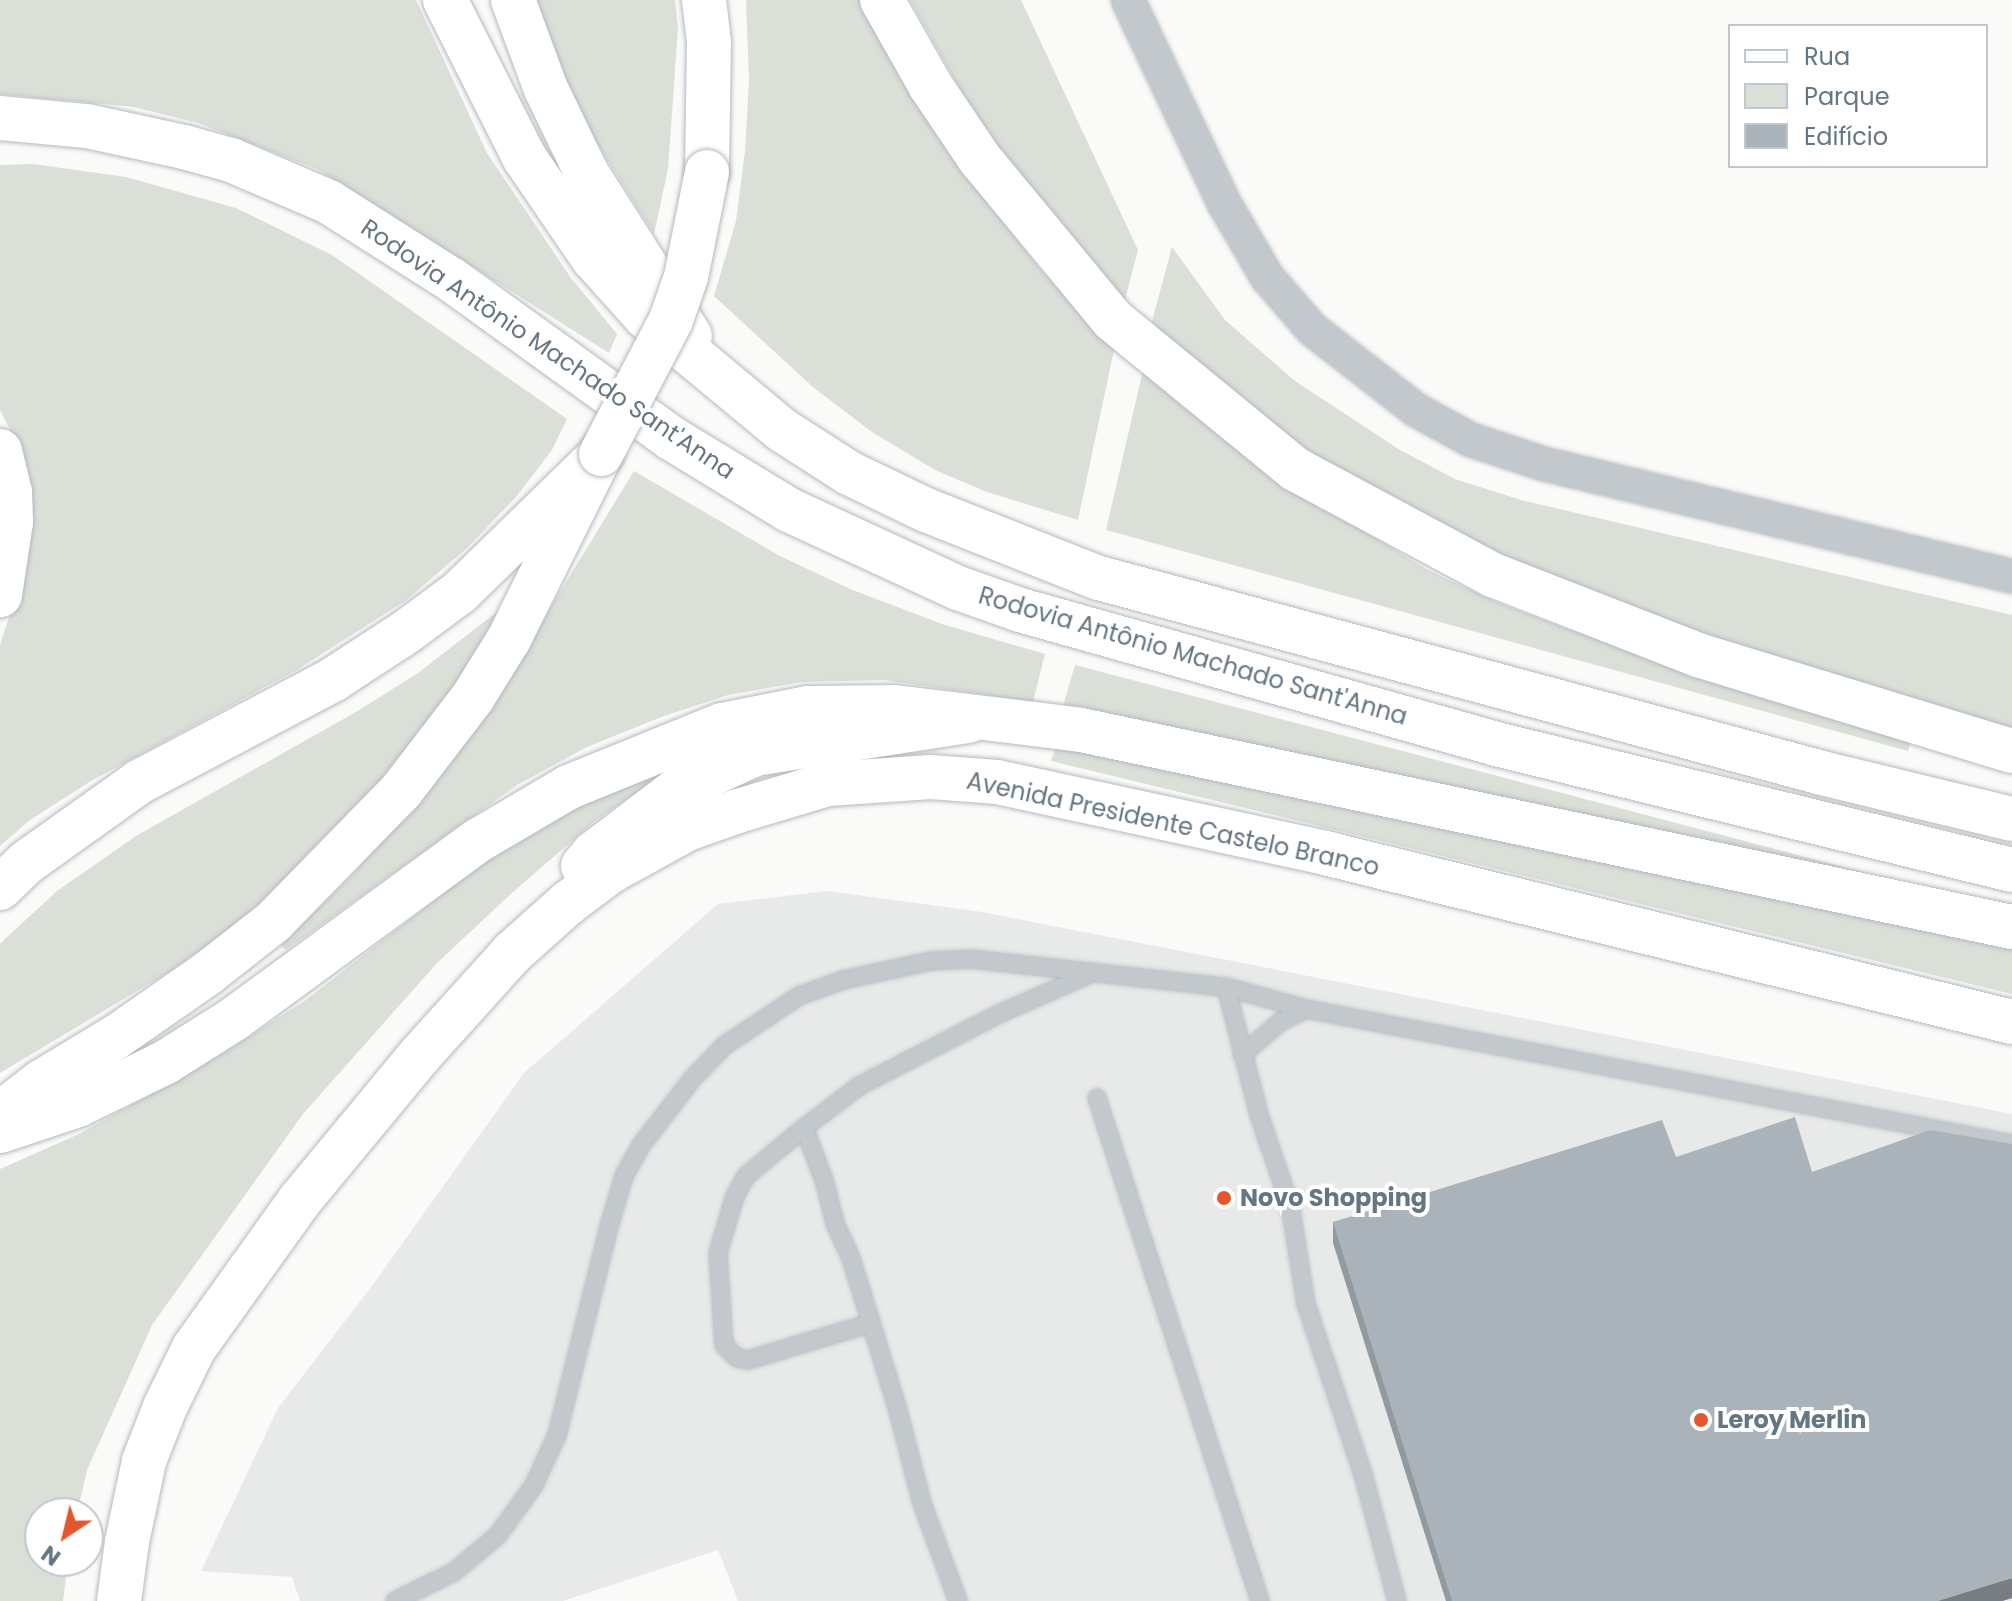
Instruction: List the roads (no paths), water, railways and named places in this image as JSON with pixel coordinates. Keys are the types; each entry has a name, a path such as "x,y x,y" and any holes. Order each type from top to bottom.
{"main road":[{"name":"Rodovia Antônio Machado Sant'Anna","path":"445,0 502,117 554,204 593,258 646,317 782,430 849,473 926,510 1099,578 1822,773 2012,819"},
{"path":"513,0 546,89 586,172 710,368"},
{"path":"0,1114 41,1082 116,1037 208,973 273,922 401,791 473,697 509,639 671,320 686,277 707,172 709,42 704,0"},
{"path":"882,0 930,85 979,158 1103,309 1295,469 1493,575 1701,656 2012,751"},
{"name":"Rodovia Antônio Machado Sant'Anna","path":"0,118 72,123 184,147 231,160 329,202 452,280 684,446 789,510 958,588 1020,610 1496,744 2012,870"},
{"path":"0,451 10,492 11,522 0,595"},
{"path":"0,888 27,862 139,782 334,679 406,632 460,592 530,528 601,454"},
{"path":"0,1131 78,1105 166,1062 234,1019 479,840 569,787 656,749 722,725 808,708 895,707 1081,730 2012,927"},
{"path":"513,952 594,853 668,797 711,773 755,754 795,745 869,738 984,719"},
{"name":"Avenida Presidente Castelo Branco","path":"119,1601 127,1542 144,1461 194,1348 300,1200 420,1055 513,952 568,903 611,871 687,829 828,784 931,777 997,782 1329,854 2012,1022"}],"street":[{"path":"1128,0 1224,203 1267,277 1312,329 1416,410 1471,440 1544,464 2012,576"}],"lane":[{"path":"395,1601 454,1572 498,1535 534,1485 557,1435 624,1176 659,1122 725,1045 799,996 881,970 971,959 1226,987 1306,1009 2012,1144"},
{"path":"871,1323 748,1360 737,1358 724,1345 718,1253 735,1196 746,1176 829,1106 859,1086 1001,1013 1090,974"},
{"path":"1226,987 1242,1055 1290,1205 1306,1304 1363,1474 1397,1601"},
{"path":"1242,1055 1280,1022 1306,1009"},
{"path":"1097,1098 1260,1601"},
{"path":"804,1128 871,1323 922,1503 958,1601"}],"place":[{"name":"Novo Shopping","path":"1224,1198"},
{"name":"Leroy Merlin","path":"1701,1420"}]}
